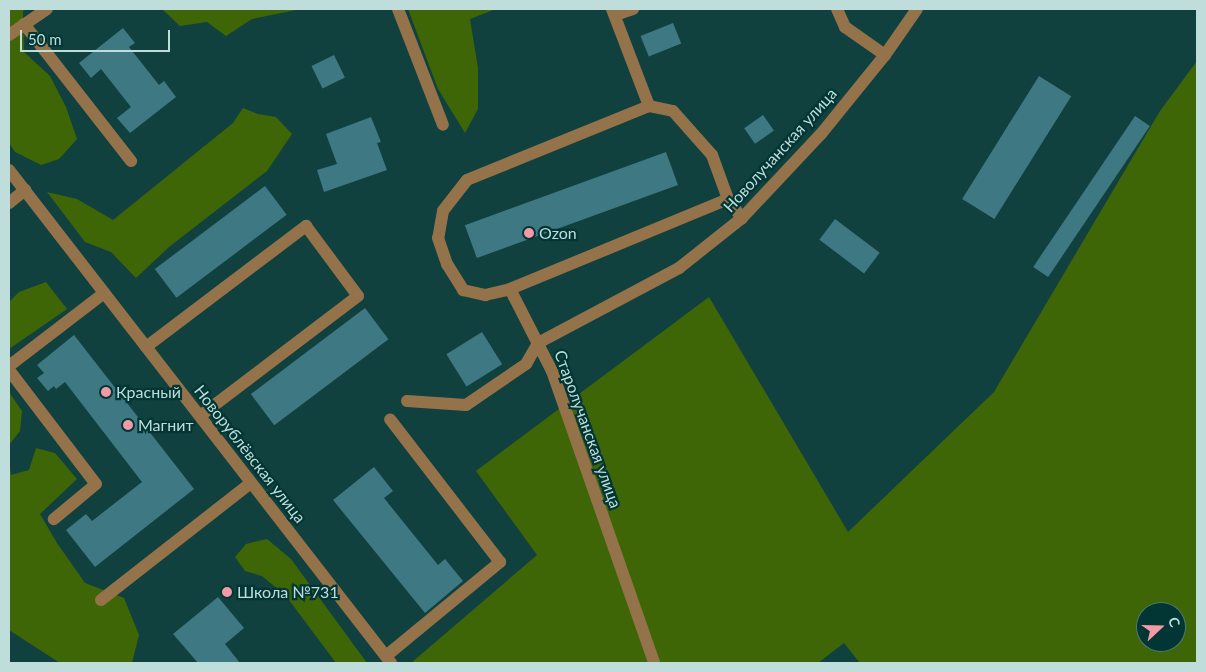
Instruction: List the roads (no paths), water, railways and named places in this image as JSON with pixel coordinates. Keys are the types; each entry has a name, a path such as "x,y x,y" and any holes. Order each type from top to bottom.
{"street":[{"path":"9,35 47,9"},
{"path":"398,9 443,125"},
{"path":"632,9 614,12 649,106"},
{"path":"837,9 845,27 885,55"},
{"name":"Новолучанская улица","path":"538,343 679,268 742,218 821,134 885,55 917,9"},
{"path":"24,24 131,161"},
{"path":"728,199 510,289 485,295 463,290 446,264 438,238 443,211 467,180 649,106 673,111 712,155 728,199 742,218"},
{"name":"Новорублёвская улица","path":"9,170 388,660"},
{"path":"9,203 25,190"},
{"path":"146,347 306,226 358,296 200,416"},
{"name":"Старолучанская улица","path":"510,289 552,370 654,663"},
{"path":"54,519 96,484 9,368 104,293"},
{"path":"407,401 466,404 526,364 538,343"},
{"path":"388,660 500,562 390,419"},
{"path":"101,600 252,483"}],"place":[{"name":"Ozon","path":"529,233"},
{"name":"Красный","path":"106,392"},
{"name":"Магнит","path":"128,425"},
{"name":"Школа №731","path":"227,592"}]}
